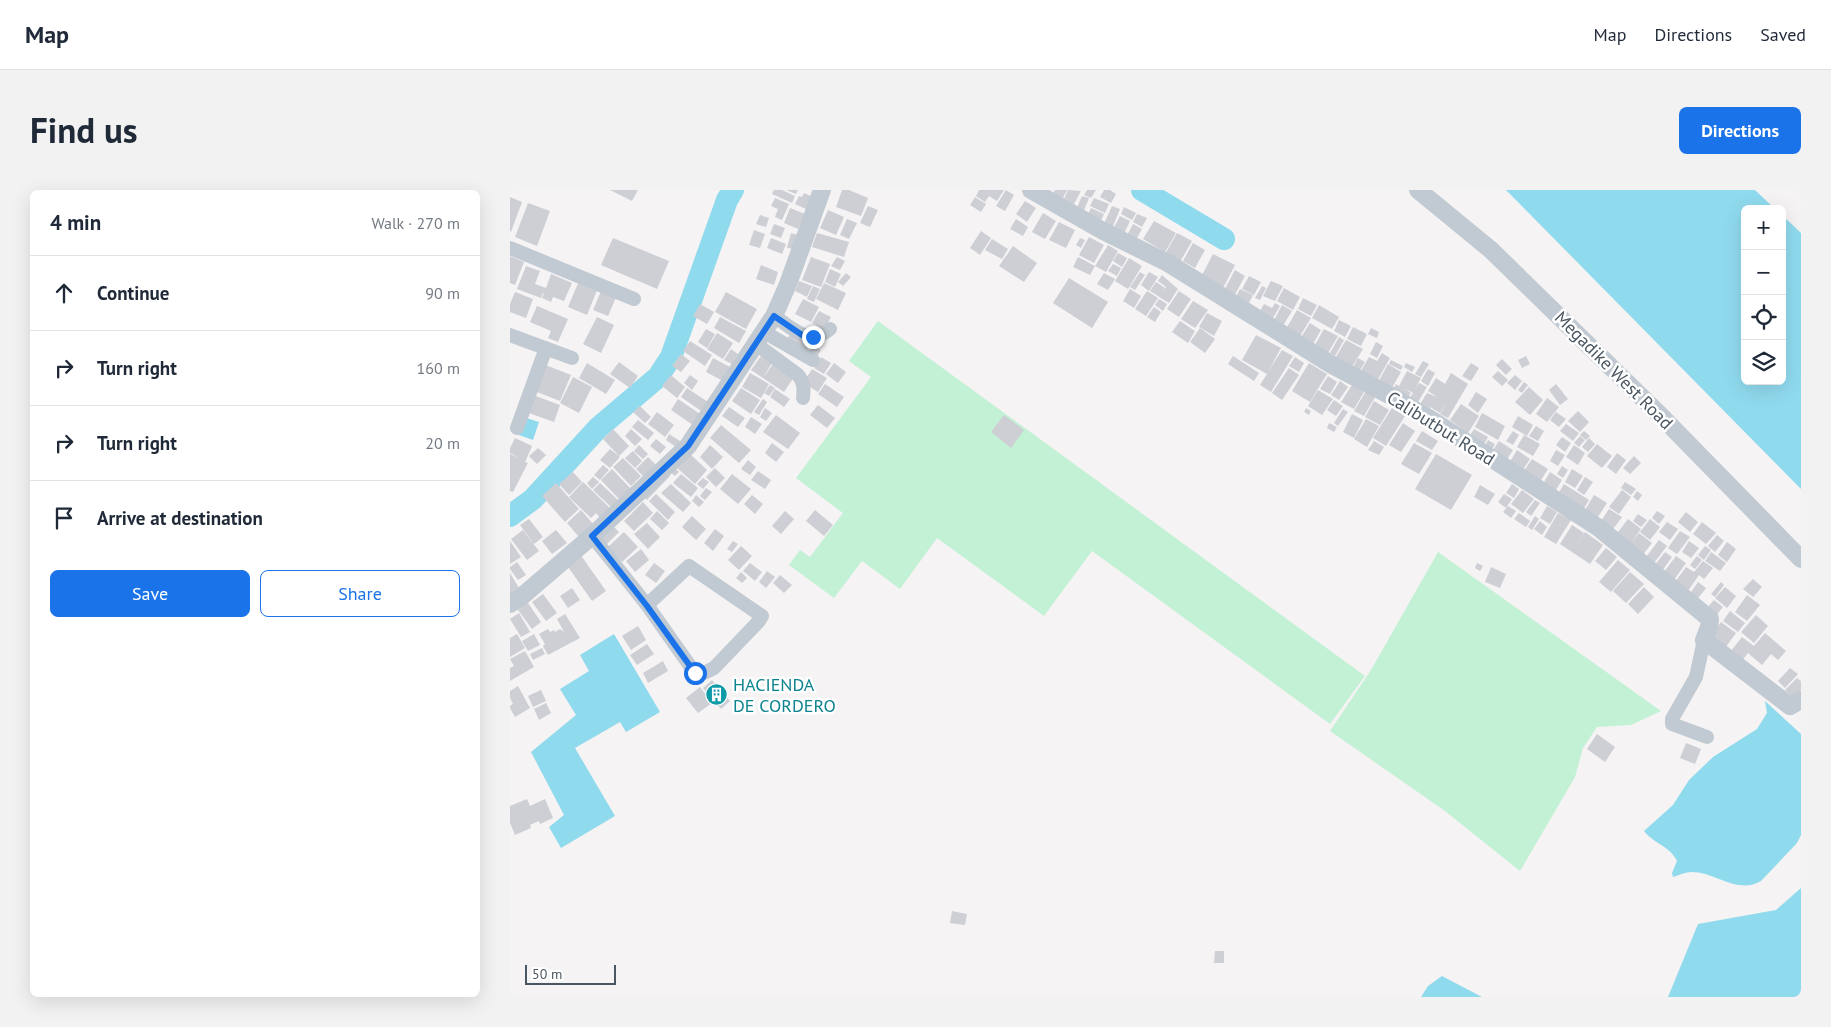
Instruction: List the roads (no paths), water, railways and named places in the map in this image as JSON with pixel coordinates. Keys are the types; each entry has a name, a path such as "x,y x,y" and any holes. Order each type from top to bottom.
{"street":[{"path":"510,604 520,598 592,536 688,446 774,316 788,284 822,190"},
{"name":"Calibutbut Road","path":"1031,190 1103,231 1168,263 1332,365 1432,420 1599,528 1710,619 1704,640"},
{"name":"Megadike West Road","path":"1418,190 1491,250 1661,416 1801,559"},
{"path":"510,248 634,299"},
{"path":"774,316 802,335 813,337 823,334 830,329"},
{"path":"510,335 572,358"},
{"path":"760,338 813,360"},
{"path":"760,338 802,380 804,387 803,398"},
{"path":"517,428 546,348"},
{"path":"592,536 647,606 695,673 704,673 714,668 759,622 762,616 689,566 647,606"},
{"path":"1707,738 1672,724 1672,719 1696,677 1704,640 1790,706 1801,700"}],"water":[{"path":"1506,190 1755,190 1771,205 1741,205 1741,385 1786,385 1786,219 1801,233 1801,489"},
{"path":"523,417 539,422 533,440 516,434"},
{"path":"614,634 660,712 626,732 620,722 575,748 615,816 561,848 549,827 564,815 531,752 576,715 560,689 589,671 580,655"},
{"path":"1765,701 1801,734 1801,835 1797,843 1761,881 1752,885 1744,886 1726,882 1709,875 1692,872 1673,877 1672,873 1677,861 1674,856 1644,831 1673,805 1689,780 1713,757 1757,729 1767,713"},
{"path":"1801,888 1801,997 1668,997 1698,924 1776,910"},
{"path":"1442,976 1482,997 1421,997 1428,986"}],"waterway":[{"path":"510,516 533,499 598,428 658,377 671,357 727,200 733,190"},
{"path":"1142,190 1224,239"}],"place":[{"name":"HACIENDA DE CORDERO","path":"717,694"}]}
